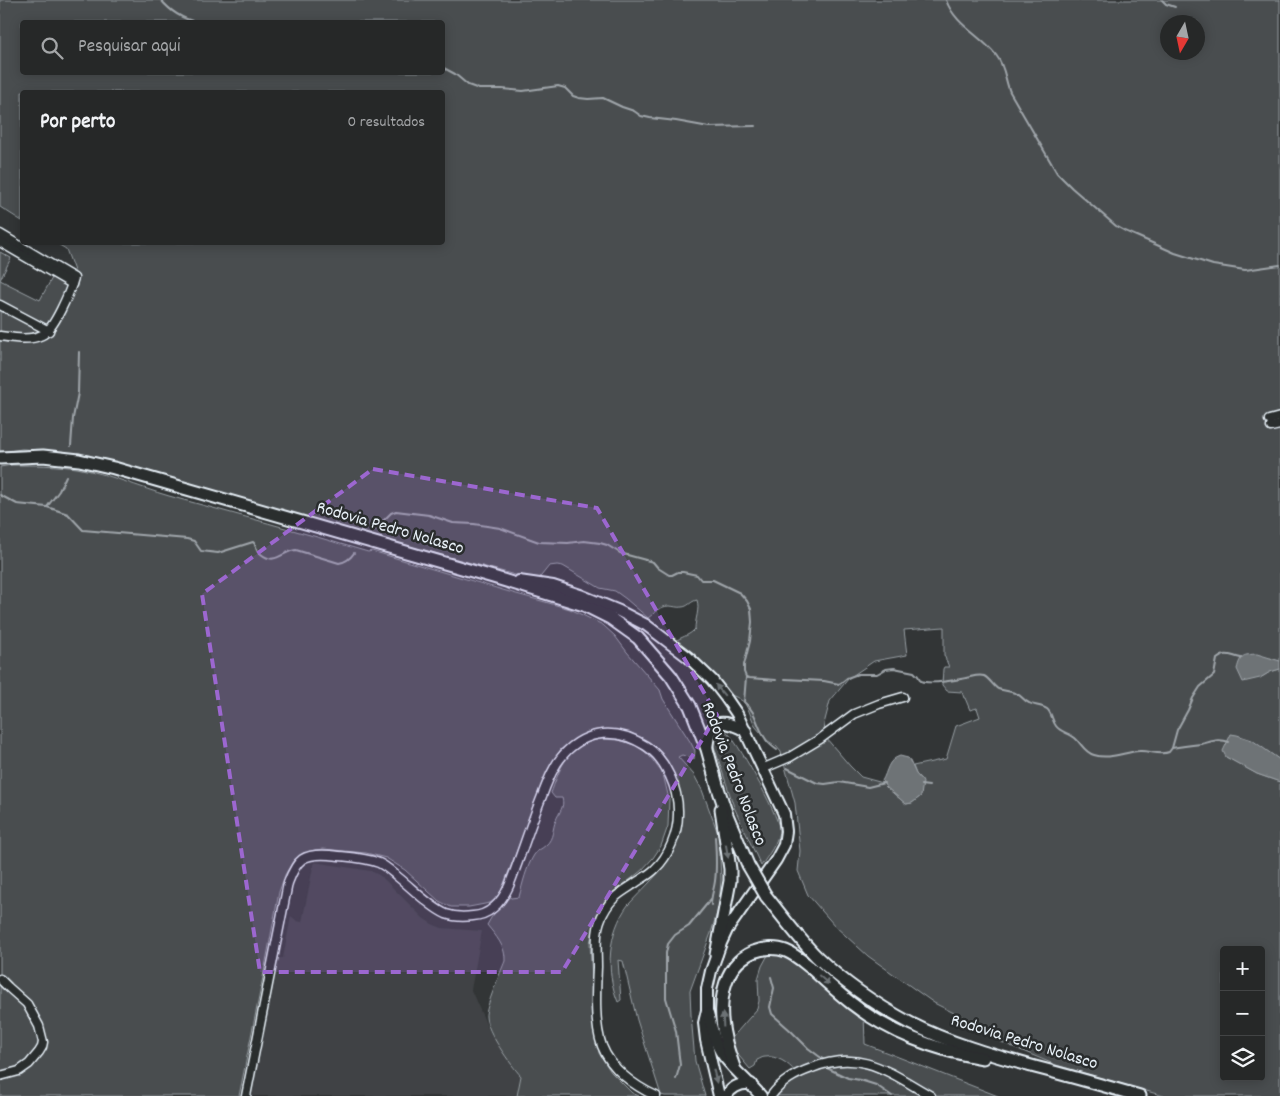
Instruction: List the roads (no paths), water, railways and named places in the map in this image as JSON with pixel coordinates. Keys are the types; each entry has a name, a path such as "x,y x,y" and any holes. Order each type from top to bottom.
{"highway":[{"name":"Rodovia Pedro Nolasco","path":"0,458 43,456 79,460 114,468 493,577 584,605 610,618 638,638 671,676 690,706 707,749 717,786 748,864 766,896 794,932 818,957 838,975 910,1023 951,1040 1012,1060 1140,1096"},
{"path":"716,955 730,881 717,786"},
{"path":"734,1067 725,1040 723,1023 722,1005 727,976 739,960 750,954 776,948 797,956 851,1003 876,1020 905,1035 956,1052 994,1059 1012,1060"}],"main road":[{"path":"493,577 553,586 619,611 646,625 688,657 712,680 737,714 784,814 786,840 776,860 727,930 711,971 707,989 707,1010 704,1023 706,1040 720,1096 736,1086 746,1083 751,1084"},
{"path":"707,749 710,733 716,724 726,722 746,732"},
{"path":"707,1010 715,1037 724,1057 761,1096"}],"street":[{"path":"0,234 74,278 59,314 48,331 40,336 30,338 0,336"},
{"path":"0,242 72,284"},
{"path":"0,305 48,331"},
{"path":"1280,417 1270,423 1280,425"},
{"path":"762,769 790,757 862,710 904,697"},
{"path":"862,710 870,703"},
{"path":"246,1096 288,883 299,861 309,856 320,854 380,863 430,904 447,914 463,917 476,916 488,912 498,905 504,897 546,787 558,761 568,750 582,740 598,733 606,733 636,740 650,748 661,760 671,778 678,802 675,838 664,859 647,875 612,899 603,912 596,932 596,1010 602,1046 612,1063 625,1077 646,1092 656,1096"},
{"path":"0,979 27,1004 42,1035 42,1047 29,1064 19,1071 0,1076"},
{"path":"771,1096 779,1086 796,1074 820,1064 839,1060 872,1065 931,1096"}],"waterway":[{"path":"161,0 177,14 190,20"},
{"path":"946,0 955,16 990,48 999,59 1010,92 1057,173 1116,226 1175,253 1213,265 1245,270 1280,265"},
{"path":"1162,0 1166,4 1175,7"},
{"path":"445,69 468,85 479,89 523,91 558,86 565,88 573,96 588,99 603,98 634,111 641,116 650,118 709,127 755,126"},
{"path":"71,446 73,418 78,393 79,352"},
{"path":"47,507 59,491 66,476"},
{"path":"0,495 17,504 47,507 68,514 83,530 187,539 194,541 201,551 218,553 253,542 260,553 271,559 296,550 339,563 348,560 354,553"},
{"path":"373,531 391,513 396,511 429,515 453,523 500,528 539,542 568,543 584,541 600,543 620,553 653,562 658,568 669,575 678,572 697,575 701,580 713,580 740,593 751,609 752,622 750,641 744,665 746,677 744,702 754,714 766,740 777,750"},
{"path":"785,679 824,681 839,684 847,678 858,674 877,674 886,669 894,668 914,672 921,681 925,682 943,682 977,675 984,676 998,689 1015,693 1029,703 1047,709 1058,728 1075,738 1085,750 1091,754 1106,757 1139,751 1169,752 1177,730 1193,698 1200,687 1214,675 1217,659 1226,655 1241,658"},
{"path":"746,677 776,680"},
{"path":"1172,748 1218,740 1229,742"},
{"path":"787,768 817,783 839,782 868,787 884,783"},
{"path":"921,785 929,786"},
{"path":"711,905 716,870 715,837"},
{"path":"676,1079 680,1065 676,1031 666,998 666,953 668,944 675,935 689,926 711,899"},
{"path":"771,977 774,988 770,1007 772,1014 808,1048 824,1060"},
{"path":"827,1068 848,1078 876,1085 892,1096"}]}
